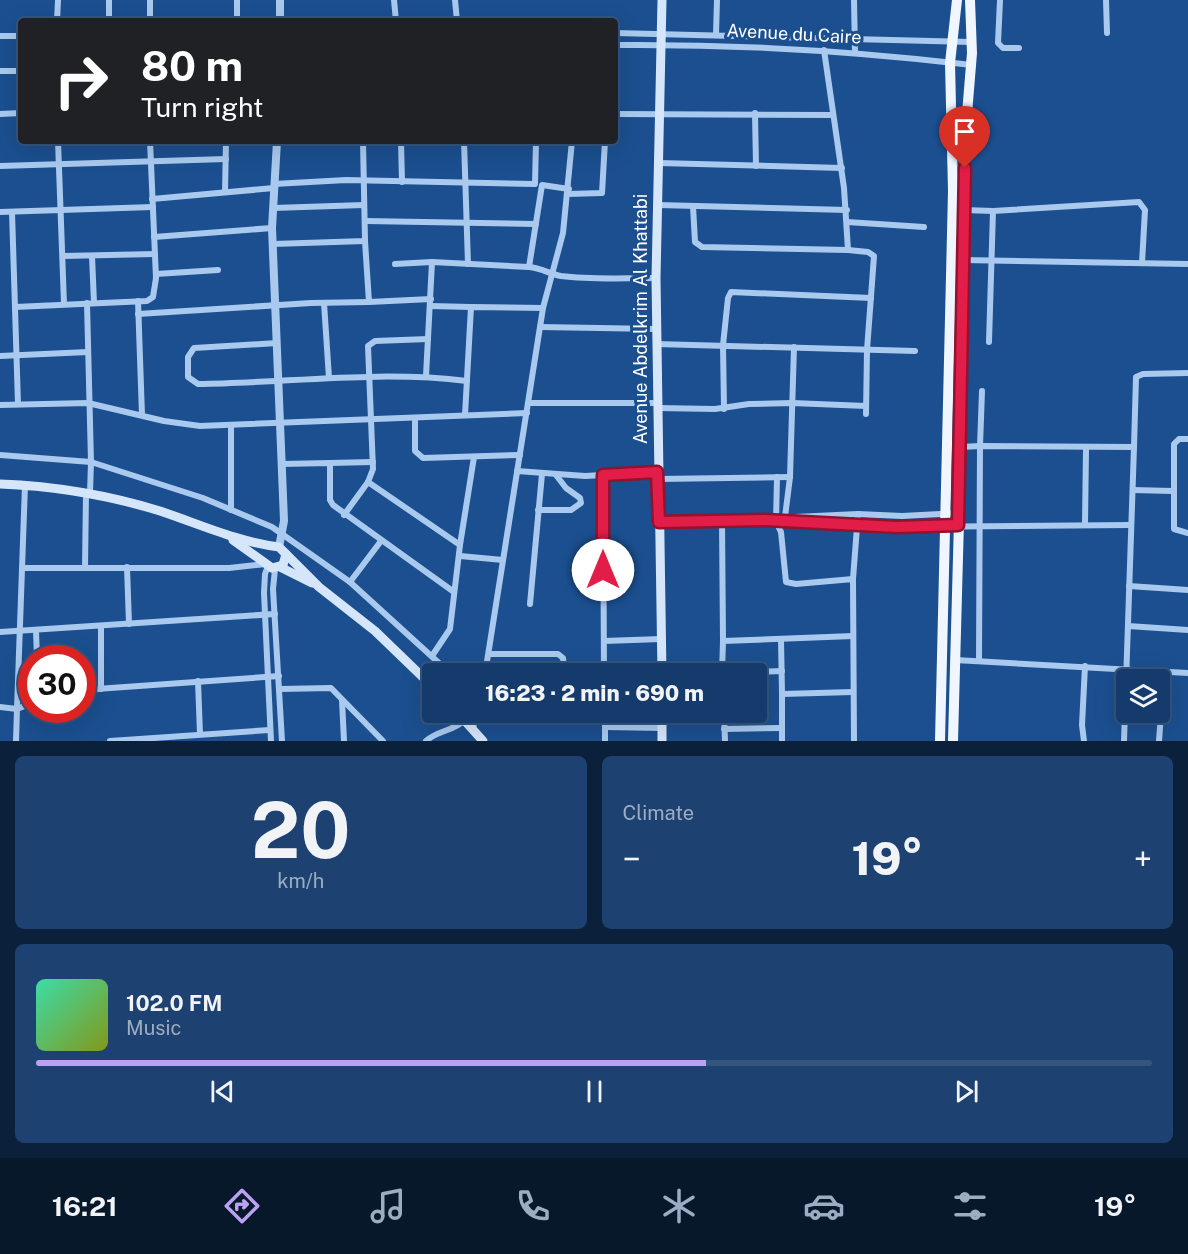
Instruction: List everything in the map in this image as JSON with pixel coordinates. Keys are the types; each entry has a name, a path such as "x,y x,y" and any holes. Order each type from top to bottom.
{"main road":[{"name":"Avenue Abdelkrim Al Khattabi","path":"662,0 656,278 657,475 662,663"},
{"path":"953,741 958,525 953,513 953,191 950,63 957,0"},
{"path":"940,741 947,525 953,513 961,447 962,260 966,126 972,65 970,0"},
{"path":"0,484 88,493 159,511 223,534 278,549 319,587 375,631 422,676"},
{"path":"223,534 271,565 319,587"},
{"path":"271,565 285,561 278,549"},
{"path":"271,565 265,553 278,549"},
{"path":"468,723 483,741"},
{"path":"662,723 662,741"}],"street":[{"path":"57,18 58,0"},
{"path":"109,0 109,18"},
{"path":"150,0 150,18"},
{"path":"237,0 237,18"},
{"path":"280,0 280,18"},
{"path":"394,0 396,18"},
{"path":"455,0 458,18"},
{"path":"716,34 717,0"},
{"path":"854,0 855,52"},
{"path":"1000,0 998,43 1003,48 1019,48"},
{"path":"1106,0 1107,33"},
{"name":"Avenue du Caire","path":"618,33 662,32 971,42"},
{"path":"0,36 18,36"},
{"name":"Avenue du Caire","path":"618,45 824,50 972,65"},
{"path":"824,50 842,168 847,210 848,250"},
{"path":"0,71 18,71"},
{"path":"0,114 18,113"},
{"path":"755,113 756,166"},
{"path":"618,114 833,115"},
{"path":"58,144 64,304"},
{"path":"15,307 138,301 153,297 156,274 150,144"},
{"path":"225,192 226,144"},
{"path":"277,144 272,228 283,532 278,549"},
{"path":"363,144 369,302"},
{"path":"401,144 402,182"},
{"path":"464,144 468,264"},
{"path":"530,267 538,185 536,144"},
{"path":"487,663 543,308 563,233 572,144"},
{"path":"152,199 274,186 364,180 538,185 568,192 602,194 605,144"},
{"path":"0,166 58,162 226,159"},
{"path":"659,163 842,168"},
{"path":"964,210 993,211 1139,202 1145,210 1142,263"},
{"path":"273,208 364,205"},
{"path":"657,205 847,210"},
{"path":"693,206 695,242 702,247 848,250 868,252 873,255 867,350 866,414"},
{"path":"0,212 153,207"},
{"path":"989,342 993,211"},
{"path":"12,212 18,404"},
{"path":"365,220 536,224"},
{"path":"847,222 924,227"},
{"path":"154,237 272,228"},
{"path":"273,244 365,241"},
{"path":"63,256 155,254"},
{"path":"85,568 91,462 88,352 92,256"},
{"path":"962,260 1188,264"},
{"path":"395,264 432,262 530,267 552,274 656,278"},
{"path":"426,376 432,262"},
{"path":"156,274 218,270"},
{"path":"724,409 723,345 728,298 731,292 871,298"},
{"path":"138,301 142,415"},
{"path":"138,314 275,305 369,302 543,308"},
{"path":"324,303 329,378"},
{"path":"465,415 471,307"},
{"path":"540,327 656,330"},
{"path":"344,515 372,474 368,353 371,343 428,339"},
{"path":"277,343 194,348 188,357 187,370 191,380 198,384 369,375 426,376 467,381"},
{"path":"656,344 915,351"},
{"path":"780,519 790,477 794,348"},
{"path":"0,356 88,352"},
{"path":"955,660 1127,669 1136,376 1188,374"},
{"path":"979,660 982,391"},
{"path":"0,405 88,403 181,424 231,425 527,413"},
{"path":"529,403 656,405 724,409 749,404 792,403 866,406"},
{"path":"415,418 415,452 418,456 430,459 520,455"},
{"path":"231,425 231,510"},
{"path":"1188,439 1179,440 1174,444 1172,491 1173,528 1178,532 1188,533"},
{"path":"961,447 1134,447"},
{"path":"1085,525 1086,448"},
{"path":"0,455 91,462 180,490 283,532 350,582 439,663"},
{"path":"432,656 450,629 474,457"},
{"path":"281,464 373,462"},
{"path":"330,463 330,500 344,515 454,592"},
{"path":"517,471 556,475 790,477"},
{"path":"530,604 542,474"},
{"path":"538,510 571,510 581,503 580,498 566,488 556,475"},
{"path":"603,475 604,663"},
{"path":"777,477 786,582 793,584 853,579"},
{"path":"368,482 460,545"},
{"path":"16,741 25,485"},
{"path":"1133,489 1172,491"},
{"path":"659,522 722,522 858,514 902,516 953,513"},
{"path":"854,741 853,579 858,514"},
{"path":"780,519 857,525 1130,525"},
{"path":"722,522 722,663"},
{"path":"350,582 381,541"},
{"path":"460,556 503,560"},
{"path":"23,568 229,568 271,565"},
{"path":"271,565 282,741"},
{"path":"271,565 264,580 271,741"},
{"path":"127,567 129,624"},
{"path":"1129,586 1188,590"},
{"path":"0,632 275,615"},
{"path":"100,626 101,688"},
{"path":"1128,626 1188,630"},
{"path":"36,631 37,645"},
{"path":"723,641 853,636"},
{"path":"604,641 661,639"},
{"path":"781,639 782,741"},
{"path":"489,654 558,654 563,658 564,663"},
{"path":"1084,741 1082,725 1085,666"},
{"path":"767,672 782,671"},
{"path":"1170,673 1188,673"},
{"path":"96,689 279,676"},
{"path":"198,681 205,736"},
{"path":"280,689 328,687 383,741"},
{"path":"782,694 853,692"},
{"path":"342,699 345,741"},
{"path":"0,707 17,709"},
{"path":"426,741 437,733 451,731 461,723"},
{"path":"473,729 474,723"},
{"path":"605,723 605,741"},
{"path":"724,723 725,741"},
{"path":"1124,741 1125,723"},
{"path":"1159,741 1160,723"},
{"path":"605,727 662,728"},
{"path":"724,729 782,728"},
{"path":"110,741 270,730"}],"route":[{"path":"603,570 603,475 657,472 659,522 765,520 897,527 958,525 965,168"}]}
